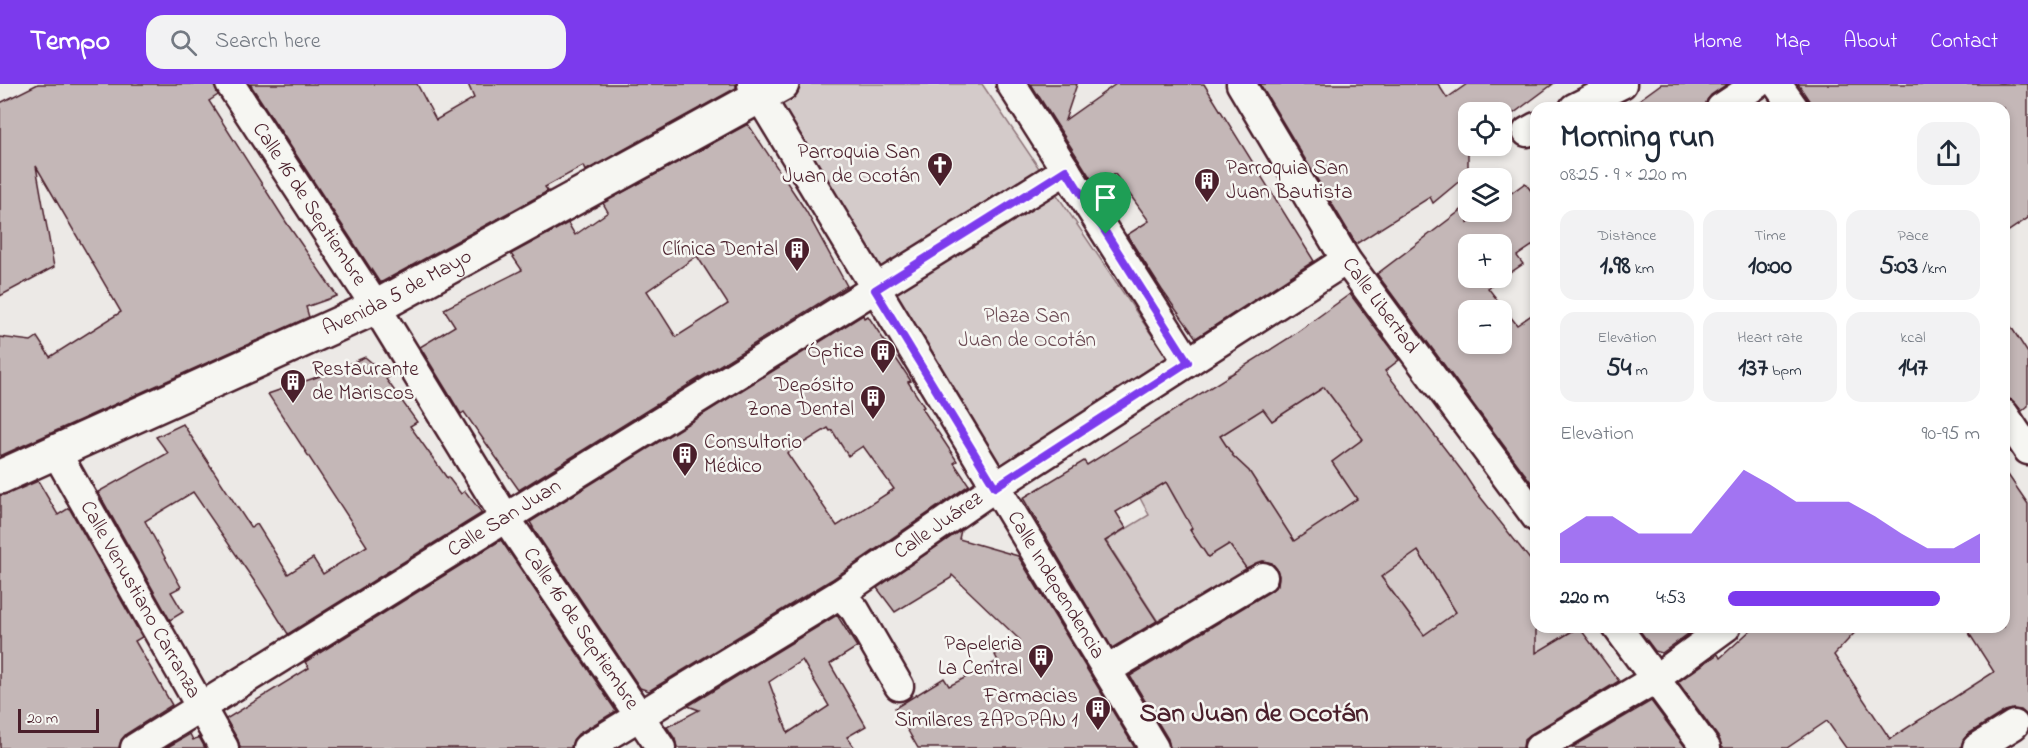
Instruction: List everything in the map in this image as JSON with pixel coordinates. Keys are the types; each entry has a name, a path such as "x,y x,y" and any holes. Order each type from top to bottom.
{"main road":[{"name":"Avenida 5 de Mayo","path":"0,477 376,307 765,88"}],"street":[{"name":"Calle 16 de Septiembre","path":"230,84 376,307 505,517 661,748"},
{"path":"1011,84 1188,362"},
{"name":"Calle Libertad","path":"1241,84 1346,260 1530,509"},
{"path":"1586,102 1622,84"},
{"path":"1730,102 1757,84"},
{"path":"1777,84 1790,102"},
{"name":"Calle Independencia","path":"765,88 875,290 1154,748"},
{"name":"Calle San Juan","path":"135,748 1066,170"},
{"name":"Calle Juárez","path":"587,748 840,594 995,487 1346,260"},
{"name":"Calle Venustiano Carranza","path":"56,452 224,748"},
{"path":"1107,670 1263,577"},
{"path":"840,594 855,610 899,686"},
{"path":"1621,633 1706,748"},
{"path":"1539,748 1655,679 1718,633"},
{"path":"1977,748 2013,725"}],"green space":[{"name":"Plaza San Juan de Ocotán","path":"801,84 982,84 1168,359 997,475 774,100"},
{"path":"1237,371 1272,421 1324,387 1363,439 1332,462 1357,499 1294,541 1249,471 1233,456 1220,436 1255,414 1228,375"},
{"path":"1166,482 1177,502 1188,495 1203,520 1190,530 1208,557 1229,544 1247,569 1159,623 1106,541 1149,515 1140,498"},
{"path":"1418,551 1456,612 1530,626 1530,633 1569,633 1497,679 1456,613 1424,635 1381,576"}],"building":[{"path":"38,84 214,84 218,95 209,101 286,222 337,296 306,307 309,317 0,456 0,337 31,341 37,337 50,357 121,312 36,166 54,267 0,296 0,103"},
{"path":"250,84 417,84 436,120 474,98 468,84 736,84 736,88 585,171 583,166 545,187 548,191 380,283"},
{"name":"Parroquia San Juan Bautista","path":"1031,84 1077,84 1065,120 1116,84 1204,84 1314,261 1196,338 1127,235 1149,221 1115,174 1095,185"},
{"path":"1260,84 1438,84 1447,98 1467,84 1553,84 1512,115 1512,102 1458,102 1458,156 1468,156 1468,168 1458,168 1458,182 1433,203 1430,197 1356,244"},
{"path":"1661,84 1727,84 1711,95 1706,102 1636,102"},
{"path":"1798,84 2028,84 2028,218 2010,230 2010,102 1810,102"},
{"path":"748,124 806,211 847,286 519,490 464,412 461,414 420,347 455,326 444,309 522,270 511,254 568,223 575,235 608,212 603,203","holes":["697,256 728,304 676,337 647,291"]},
{"path":"1525,183 1530,189 1530,247 1517,256 1523,264 1512,272 1512,234 1458,234 1458,288 1488,288 1497,300 1458,300 1458,354 1512,354 1512,319 1517,325 1530,316 1530,481 1377,274 1458,213 1458,222 1512,222 1512,193"},
{"path":"1350,294 1399,360 1385,371 1530,559 1530,633 1536,633 1536,653 1569,633 1583,633 1619,681 1531,734 1524,740 1523,748 1170,748 1168,739 1130,676 1271,591 1278,585 1277,569 1272,563 1263,561 1246,568 1229,544 1208,557 1190,530 1192,528 1166,482 1116,512 1126,528 1105,541 1157,621 1112,648 1023,498 1084,461 1087,465 1289,338","holes":["1324,387 1363,439 1332,462 1357,499 1294,541 1249,471 1233,456 1220,436 1263,409 1272,421","1418,551 1456,612 1424,635 1381,577"]},
{"path":"863,315 864,318 868,316 911,381 908,382 924,407 922,408 957,461 954,463 969,485 831,580 649,691 640,688 530,522","holes":["828,428 832,430 848,456 863,446 894,489 837,526 787,453"]},
{"path":"2010,325 2028,353 2028,406 2022,411 2010,400"},
{"path":"365,357 389,377 386,379 417,422 410,426 447,478 461,494 465,491 482,513 288,634 193,492 145,521 181,587 171,592 183,612 170,620 98,492 168,453 156,437 183,424 251,528 257,524 288,574 313,558 323,574 367,546 268,394"},
{"path":"2010,478 2028,504 2028,716 2021,710 2005,711 1968,734 1961,748 1846,748 1827,721 1787,748 1722,748 1719,738 1678,682 1718,654 1720,658 1747,633 1854,633 1834,655 1890,739 1994,672 1969,633 2010,633"},
{"path":"38,481 58,515 69,508 142,637 135,641 172,705 126,734 119,748 0,748 0,495 8,494"},
{"path":"961,530 959,539 1018,556 1135,748 918,748 895,708 944,678 949,686 998,661 995,655 1020,640 952,575 951,578 895,612 877,588"},
{"path":"501,540 616,711 578,734 571,748 240,748 226,719 309,668 305,662"},
{"path":"837,615 857,647 830,664 866,726 847,737 855,748 677,748 675,739 667,727 699,710 688,706","holes":["802,660 829,706 788,733 769,682"]},
{"path":"1642,633 1689,633 1662,653 1655,651"},
{"path":"1651,701 1686,748 1571,748"},
{"path":"190,734 193,740 199,737 205,748 166,748"}],"place":[{"name":"Parroquia San Juan de Ocotán","path":"940,188"},
{"name":"Parroquia San Juan Bautista","path":"1207,204"},
{"name":"Clínica Dental","path":"797,273"},
{"name":"Óptica","path":"883,375"},
{"name":"Restaurante de Mariscos","path":"293,405"},
{"name":"Depósito Zona Dental","path":"873,421"},
{"name":"Consultorio Médico","path":"685,478"},
{"name":"Papeleria La Central","path":"1041,680"},
{"name":"Farmacias Similares ZAPOPAN 1","path":"1098,732"}],"district":[{"name":"San Juan de Ocotán","path":"1254,714"}],"route":[{"path":"1066,170 1106,234 1188,362 995,487 875,290 1066,170"}]}
